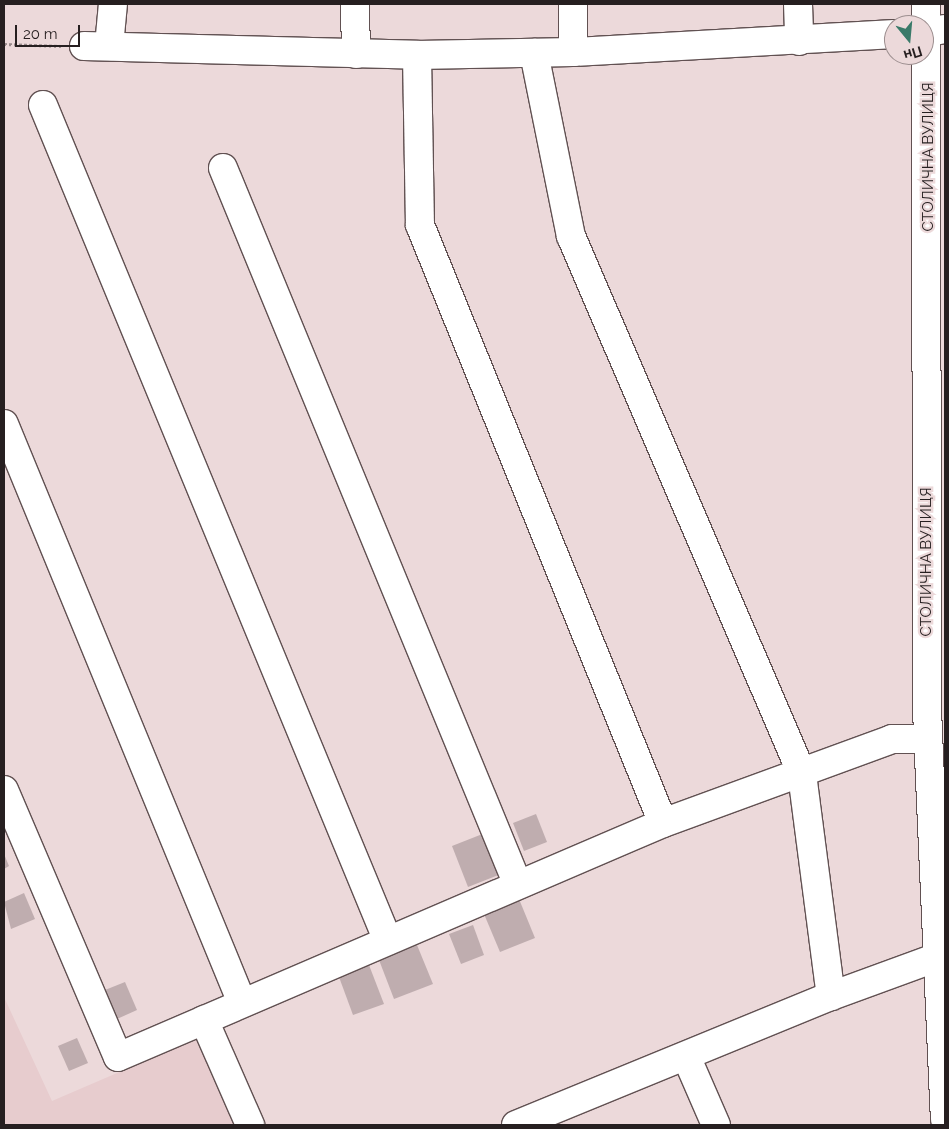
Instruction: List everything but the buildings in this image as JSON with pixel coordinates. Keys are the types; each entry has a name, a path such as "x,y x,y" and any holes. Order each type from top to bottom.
{"street":[{"path":"113,4 96,46 417,55 573,52 799,41 884,35"},
{"path":"355,4 356,54"},
{"path":"573,4 573,52"},
{"path":"798,4 799,41"},
{"path":"534,53 571,236 802,774 831,996"},
{"path":"417,55 420,225 663,823"},
{"name":"СТОЛИЧНА ВУЛИЦЯ","path":"933,65 936,707 928,739 935,958 945,1119"},
{"path":"42,104 388,941"},
{"path":"223,168 518,885"},
{"path":"4,424 242,1003"},
{"path":"4,790 118,1057 663,823 802,774 892,739 928,739"},
{"path":"516,1125 553,1118 686,1056 831,996 935,958"},
{"path":"204,1020 250,1125"},
{"path":"686,1056 716,1125"}],"path":[{"path":"4,44 96,46"}],"shaded area":[{"path":"4,997 52,1101 203,1036 239,1125 4,1125"}]}
